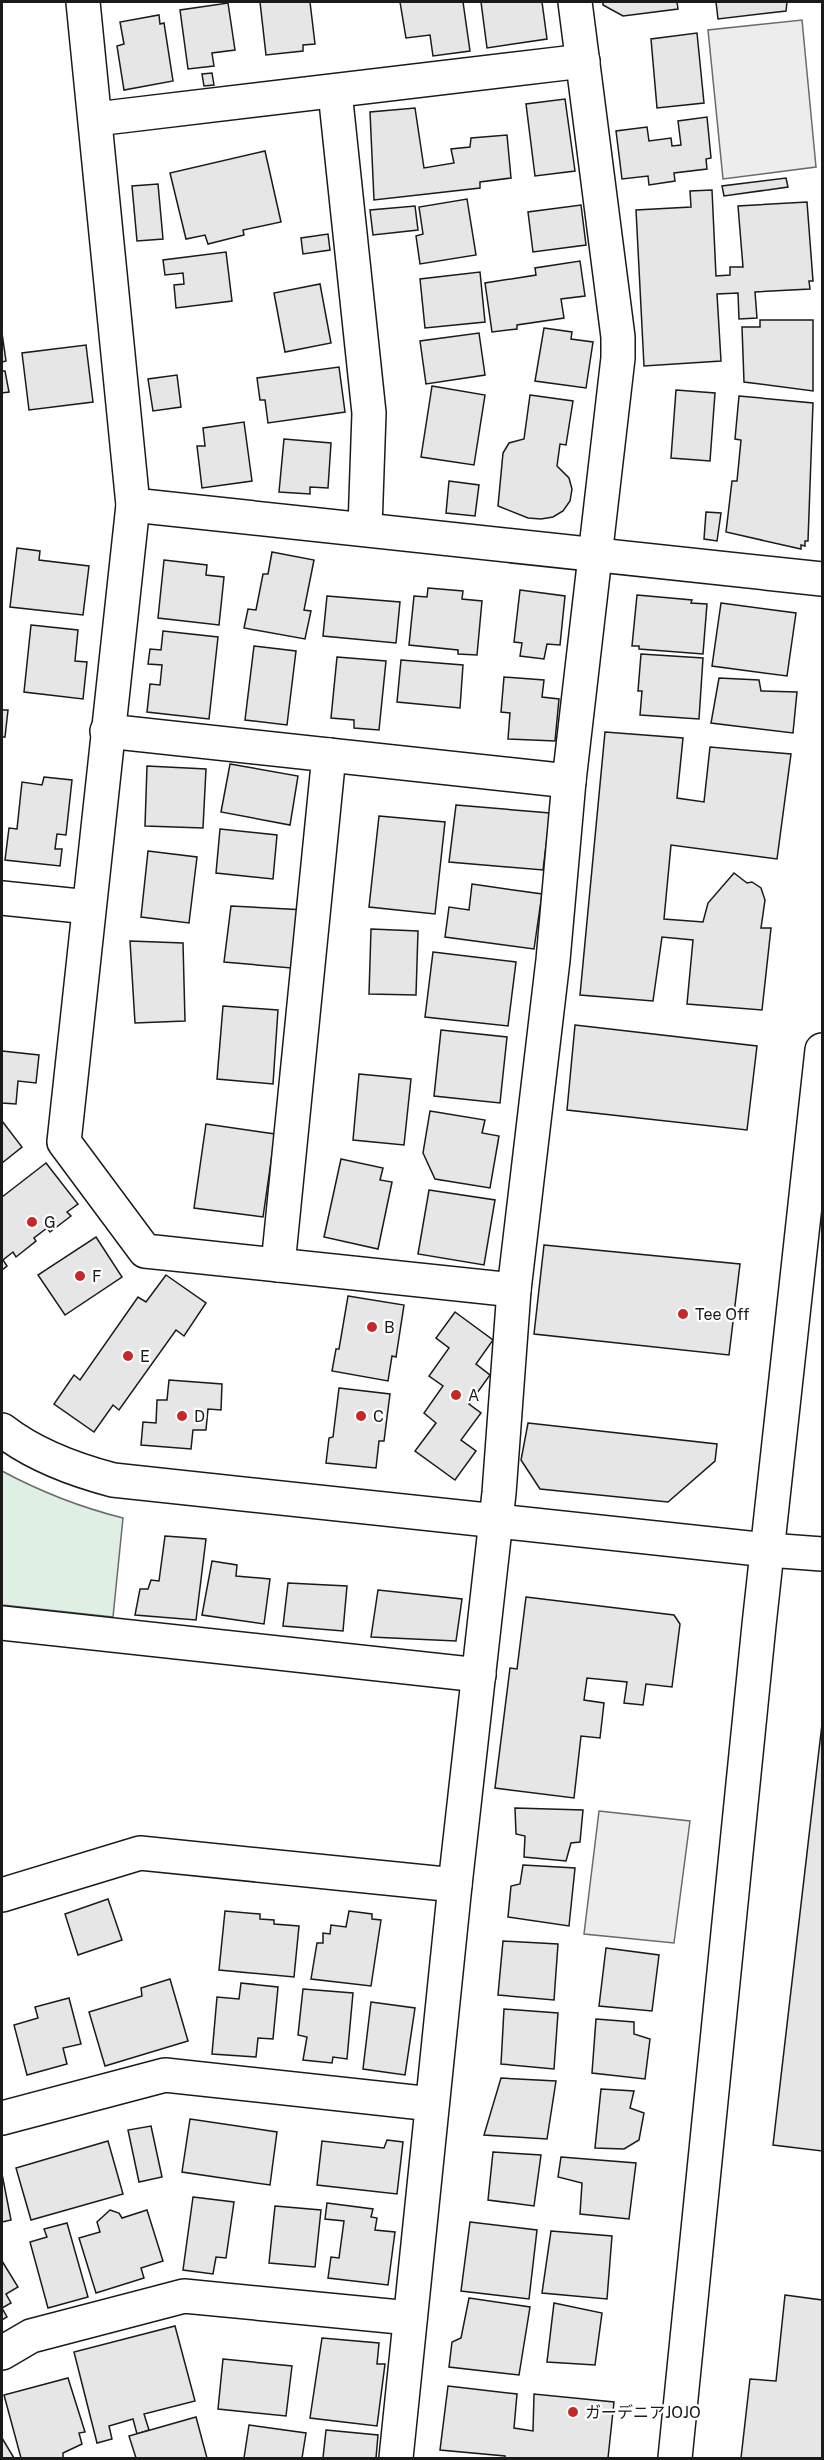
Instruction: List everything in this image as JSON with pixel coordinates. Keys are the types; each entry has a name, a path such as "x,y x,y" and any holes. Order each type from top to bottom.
{"street":[{"path":"83,2 133,505 64,1142 145,1251 514,1290"},
{"path":"396,2458 455,1885 496,1520 514,1290 554,960 569,782 618,358 618,337 575,2"},
{"path":"96,119 583,61"},
{"path":"335,92 369,413 365,528"},
{"path":"133,505 365,528 822,579"},
{"path":"107,731 569,782"},
{"path":"278,1265 329,755"},
{"path":"2,898 89,906"},
{"path":"675,2458 822,1050"},
{"path":"2,1430 34,1450 64,1464 113,1480 822,1554"},
{"path":"2,1623 480,1675"},
{"path":"2,1895 140,1853 455,1885"},
{"path":"2,2118 165,2075 432,2104"},
{"path":"2,2353 31,2336 184,2296 410,2318"}],"green space":[{"path":"2,1471 61,1498 123,1518 113,1617 2,1605"}],"shaded area":[{"path":"802,20 816,167 723,179 708,30"},
{"path":"599,1811 690,1821 674,1943 584,1934"}],"building":[{"path":"260,2 310,2 315,44 303,45 303,51 266,55"},
{"path":"400,2 463,2 470,51 433,56 430,35 406,38"},
{"path":"481,2 542,2 547,39 487,48"},
{"path":"603,2 677,2 678,9 623,16 603,5"},
{"path":"716,2 787,2 786,11 718,19"},
{"path":"228,3 235,50 212,53 214,66 188,69 180,10"},
{"path":"159,15 160,24 164,23 173,81 124,90 117,46 124,44 120,22"},
{"path":"697,33 704,103 657,108 651,39"},
{"path":"212,73 214,85 204,86 202,74"},
{"path":"565,99 575,171 535,176 526,104"},
{"path":"415,108 424,168 454,163 451,149 470,147 471,138 507,135 511,178 480,182 480,188 374,200 370,112"},
{"path":"707,117 711,158 706,159 707,169 674,173 675,181 649,185 648,176 622,179 616,131 647,127 649,141 671,138 672,146 681,145 678,121"},
{"path":"265,151 281,222 243,230 244,235 208,244 205,235 186,239 170,173"},
{"path":"786,178 788,187 724,196 722,186"},
{"path":"158,184 163,239 137,241 132,186"},
{"path":"712,190 716,276 730,275 730,267 743,267 738,206 807,202 813,281 809,281 810,289 755,292 757,318 739,319 738,293 717,294 721,361 644,366 636,210 691,207 690,191"},
{"path":"467,199 476,255 420,264 416,236 423,234 419,207"},
{"path":"581,205 586,245 533,252 528,212"},
{"path":"415,206 418,230 373,235 370,210"},
{"path":"328,234 330,250 303,254 301,238"},
{"path":"226,252 232,301 176,308 174,285 184,284 183,273 165,275 163,260"},
{"path":"580,261 585,296 561,299 564,318 517,325 517,329 492,332 485,283 536,275 535,268"},
{"path":"480,272 485,322 425,328 420,279"},
{"path":"320,284 331,343 285,352 274,293"},
{"path":"760,320 813,320 813,391 744,382 742,327 760,327"},
{"path":"544,328 572,332 571,339 593,342 586,388 535,381"},
{"path":"2,333 6,361 2,362"},
{"path":"479,333 485,375 426,384 420,341"},
{"path":"86,345 93,402 29,410 22,353"},
{"path":"339,367 345,412 268,423 265,400 260,400 257,378"},
{"path":"2,371 5,371 9,392 2,393"},
{"path":"177,375 181,407 153,411 148,379"},
{"path":"432,386 485,395 474,465 421,457"},
{"path":"676,390 715,393 710,461 671,458"},
{"path":"530,395 573,401 566,445 560,444 557,466 569,478 572,489 570,501 563,511 553,517 541,519 528,518 498,506 503,453 509,443 524,439"},
{"path":"739,396 813,403 808,541 805,541 805,546 801,545 801,549 726,532 732,481 737,481 741,440 735,439"},
{"path":"244,422 252,481 202,488 197,446 205,446 203,428"},
{"path":"284,439 331,443 328,488 310,487 310,494 279,492"},
{"path":"449,481 479,485 475,516 446,513"},
{"path":"706,512 721,513 717,541 704,539"},
{"path":"17,548 40,551 39,560 89,566 83,615 10,607"},
{"path":"272,552 314,560 304,610 311,611 305,639 244,628 248,609 256,610 263,574 268,574"},
{"path":"164,560 207,565 206,575 224,577 219,625 158,618"},
{"path":"428,588 463,591 462,599 482,601 477,655 458,654 458,650 409,645 414,596 427,597"},
{"path":"520,590 565,596 560,645 547,644 544,659 520,656 522,643 514,642"},
{"path":"637,595 692,600 691,603 707,604 703,654 639,649 639,646 632,646"},
{"path":"327,596 400,602 396,643 323,636"},
{"path":"721,603 796,613 787,676 712,666"},
{"path":"31,625 78,630 75,661 87,662 83,699 24,692"},
{"path":"163,631 218,637 209,719 147,712 150,684 160,685 162,665 148,664 150,649 161,650"},
{"path":"254,646 296,651 287,725 245,720"},
{"path":"641,654 703,658 699,719 640,715 642,691 638,691"},
{"path":"337,657 386,661 379,730 354,728 354,720 331,718"},
{"path":"401,660 463,665 460,708 397,702"},
{"path":"504,677 544,680 542,697 559,699 555,741 508,739 510,713 501,712"},
{"path":"719,678 759,680 761,691 797,692 793,733 711,723"},
{"path":"2,710 8,710 5,737 2,737"},
{"path":"605,732 683,738 677,798 704,802 710,747 791,754 777,859 671,845 664,919 703,922 708,903 734,873 747,883 752,882 761,888 765,900 761,928 771,928 762,1010 687,1004 693,940 662,937 653,1001 580,995"},
{"path":"230,764 298,776 290,825 221,812"},
{"path":"147,766 206,769 203,828 145,826"},
{"path":"44,777 72,780 66,835 57,834 55,849 62,849 60,866 5,860 9,828 17,829 22,782 42,785"},
{"path":"456,805 550,813 543,870 449,862"},
{"path":"379,816 445,822 435,914 369,907"},
{"path":"220,829 277,835 273,879 216,873"},
{"path":"148,851 197,857 189,923 141,917"},
{"path":"472,884 542,894 534,949 445,937 449,907 469,910"},
{"path":"231,906 306,910 303,969 224,962"},
{"path":"371,929 418,931 416,995 369,994"},
{"path":"130,941 183,943 185,1021 135,1023"},
{"path":"433,952 516,962 508,1026 425,1017"},
{"path":"223,1006 278,1010 273,1084 217,1079"},
{"path":"575,1025 757,1046 747,1130 567,1110"},
{"path":"441,1030 507,1037 500,1103 434,1096"},
{"path":"2,1051 39,1055 36,1083 18,1081 16,1104 2,1103"},
{"path":"359,1074 411,1079 404,1145 353,1140"},
{"path":"430,1111 485,1120 482,1133 499,1136 490,1188 435,1179 423,1153"},
{"path":"2,1121 22,1147 2,1163"},
{"path":"206,1124 275,1134 263,1217 194,1208"},
{"path":"341,1159 383,1168 380,1180 392,1182 378,1249 324,1237"},
{"name":"G","path":"46,1163 78,1204 67,1212 71,1216 50,1232 47,1228 34,1238 36,1241 16,1257 13,1252 3,1260 7,1266 2,1270 2,1197"},
{"path":"429,1190 495,1200 484,1265 418,1254"},
{"name":"F","path":"96,1237 122,1277 65,1315 38,1275"},
{"path":"544,1245 740,1264 729,1355 534,1334"},
{"name":"E","path":"166,1275 206,1303 184,1336 176,1330 119,1410 113,1405 94,1432 54,1404 74,1375 80,1380 138,1297 146,1302"},
{"name":"B","path":"348,1296 404,1305 396,1357 392,1356 388,1381 332,1371 336,1349 339,1349"},
{"name":"A","path":"455,1312 493,1340 476,1364 490,1375 469,1404 481,1413 461,1440 476,1451 455,1480 415,1451 436,1423 424,1413 443,1386 429,1376 449,1348 436,1338"},
{"name":"D","path":"169,1380 222,1384 221,1410 208,1409 206,1430 193,1430 191,1449 141,1445 143,1422 156,1423 157,1400 167,1400"},
{"name":"C","path":"339,1388 390,1394 384,1441 379,1441 376,1468 326,1463 329,1438 333,1437"},
{"path":"528,1423 717,1444 715,1461 668,1502 540,1489 521,1460"},
{"path":"165,1536 206,1539 196,1620 135,1615 140,1589 148,1589 151,1580 159,1581"},
{"path":"212,1561 237,1565 236,1576 270,1579 264,1624 202,1615"},
{"path":"288,1583 347,1586 343,1631 283,1626"},
{"path":"378,1590 462,1599 456,1641 371,1637"},
{"path":"526,1597 674,1615 680,1624 672,1687 646,1684 643,1705 624,1703 627,1682 587,1678 584,1700 604,1703 600,1738 581,1736 574,1798 495,1788 510,1668 517,1669"},
{"path":"822,1724 822,2151 773,2145"},
{"path":"515,1808 583,1810 580,1842 571,1843 566,1861 524,1857 525,1836 516,1834"},
{"path":"523,1865 575,1868 569,1926 508,1917 511,1886 520,1884"},
{"path":"108,1899 122,1940 78,1955 65,1914"},
{"path":"225,1911 260,1914 260,1919 274,1920 274,1924 299,1926 294,1977 219,1970"},
{"path":"349,1911 372,1914 372,1919 381,1920 371,1986 311,1979 317,1943 323,1943 323,1933 330,1934 331,1925 346,1927"},
{"path":"503,1941 558,1944 554,2000 498,1995"},
{"path":"606,1948 659,1955 652,2011 599,2006"},
{"path":"170,1979 188,2041 105,2066 89,2012 142,1996 141,1988"},
{"path":"241,1983 278,1987 273,2039 258,2038 256,2057 212,2054 217,1997 239,1999"},
{"path":"303,1989 353,1993 347,2059 333,2057 332,2063 303,2060 307,2037 298,2035"},
{"path":"69,1998 81,2044 63,2048 67,2064 27,2075 14,2025 38,2018 35,2007"},
{"path":"371,2002 415,2008 405,2075 363,2069"},
{"path":"504,2009 558,2013 554,2069 501,2064"},
{"path":"596,2019 634,2022 634,2034 650,2039 645,2079 592,2073"},
{"path":"501,2078 556,2081 547,2139 484,2135"},
{"path":"601,2089 634,2091 630,2108 644,2113 639,2140 624,2149 595,2148"},
{"path":"190,2119 277,2132 270,2185 182,2172"},
{"path":"151,2126 162,2177 139,2182 128,2130"},
{"path":"387,2140 403,2142 397,2194 317,2185 322,2141 384,2148"},
{"path":"108,2141 123,2194 31,2220 16,2168"},
{"path":"493,2152 541,2155 534,2206 488,2200"},
{"path":"561,2157 636,2163 629,2219 580,2214 582,2183 558,2177"},
{"path":"2,2174 11,2220 2,2222"},
{"path":"193,2197 234,2202 226,2258 216,2257 213,2274 183,2270"},
{"path":"327,2203 373,2209 371,2217 377,2218 375,2230 395,2232 388,2285 328,2278 331,2257 339,2258 344,2221 325,2219"},
{"path":"275,2206 321,2210 315,2267 269,2263"},
{"path":"110,2210 119,2213 122,2218 147,2210 163,2261 141,2268 144,2278 96,2293 79,2238 100,2232 97,2222"},
{"path":"470,2222 537,2230 529,2299 461,2291"},
{"path":"67,2223 88,2297 48,2308 30,2242 47,2237 44,2229"},
{"path":"551,2231 612,2236 607,2299 542,2293"},
{"path":"2,2261 18,2287 6,2294 11,2303 2,2308"},
{"path":"785,2295 822,2300 822,2458 741,2458 750,2379 776,2381"},
{"path":"469,2298 530,2307 519,2375 449,2367 452,2342 461,2338"},
{"path":"554,2303 602,2313 595,2365 547,2362"},
{"path":"2,2308 7,2317 2,2320"},
{"path":"175,2326 195,2401 144,2414 149,2430 137,2434 133,2419 109,2426 112,2439 97,2443 74,2352"},
{"path":"322,2338 379,2343 377,2364 385,2364 377,2426 310,2418"},
{"path":"223,2359 292,2366 286,2416 218,2409"},
{"path":"68,2378 85,2432 79,2433 82,2444 63,2453 63,2458 21,2458 4,2395"},
{"name":"ガーデニアJOJO","path":"448,2386 517,2394 514,2428 533,2431 534,2394 614,2402 608,2458 505,2458 505,2456 440,2450"},
{"path":"196,2417 207,2458 136,2458 129,2436"},
{"path":"249,2425 306,2433 302,2458 244,2458"},
{"path":"326,2430 378,2435 376,2458 323,2458"},
{"path":"2,2438 14,2458 2,2458"}],"place":[{"name":"G","path":"32,1222"},
{"name":"F","path":"80,1276"},
{"name":"Tee Off","path":"683,1314"},
{"name":"B","path":"372,1327"},
{"name":"E","path":"128,1356"},
{"name":"A","path":"456,1395"},
{"name":"D","path":"182,1416"},
{"name":"C","path":"361,1416"},
{"name":"ガーデニアJOJO","path":"573,2412"}]}
